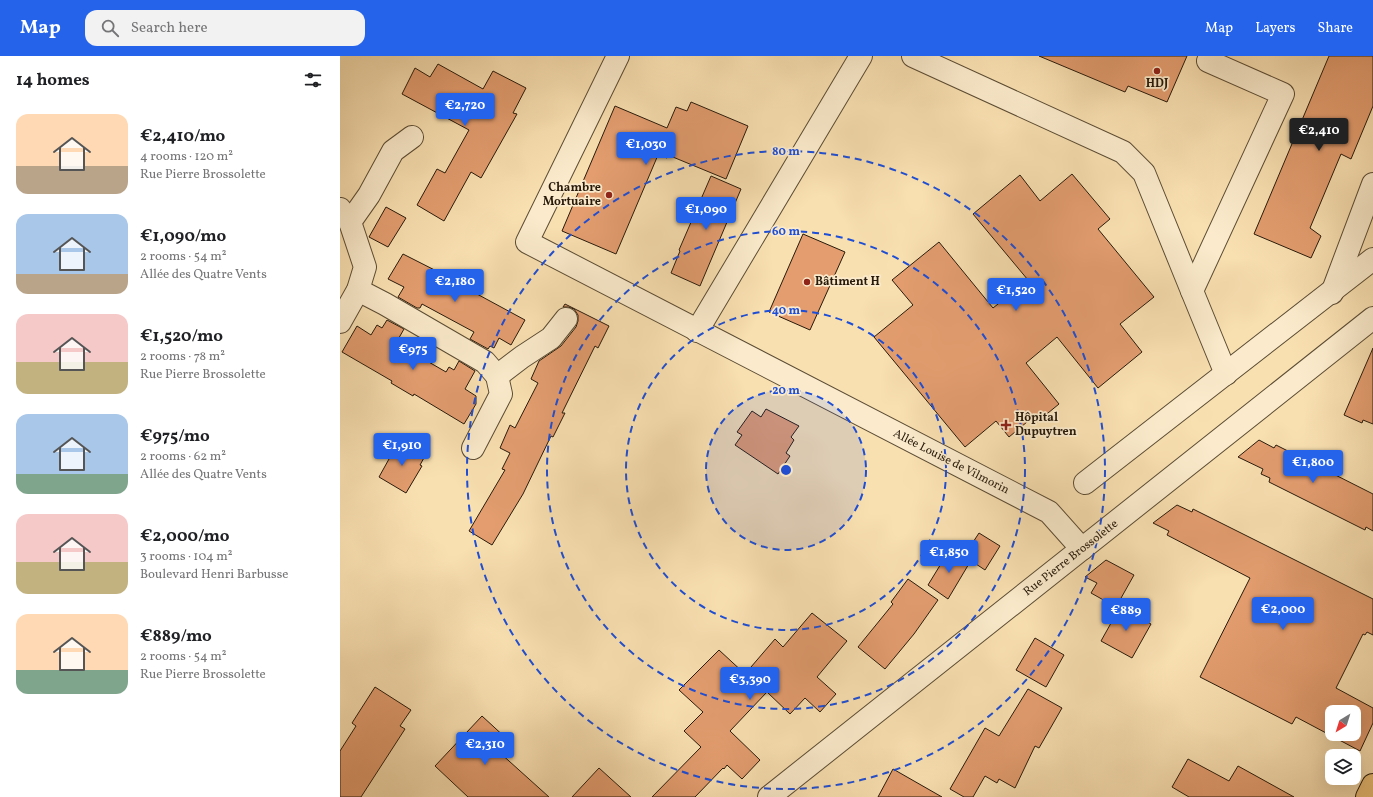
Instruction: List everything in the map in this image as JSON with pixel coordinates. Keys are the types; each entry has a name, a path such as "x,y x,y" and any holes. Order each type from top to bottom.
{"main road":[{"path":"1367,797 1373,785"}],"street":[{"name":"Allée Louise de Vilmorin","path":"618,56 527,242 1049,512 1082,549"},
{"path":"697,331 862,56"},
{"path":"913,56 1123,152 1144,173 1226,374"},
{"path":"1192,291 1282,94 1208,61"},
{"path":"340,322 358,290 365,266 345,215 369,195 393,151 412,137"},
{"path":"1332,293 1373,184"},
{"path":"1085,483 1332,293 1373,259"},
{"path":"358,290 385,304 484,362 497,376 501,394 473,448"},
{"name":"Rue Pierre Brossolette","path":"769,797 1373,318"},
{"path":"497,376 551,338 566,319"}],"building":[{"path":"1039,56 1187,56 1167,102 1128,86 1125,92"},
{"path":"1329,56 1373,56 1373,106 1351,159 1341,154 1310,228 1321,236 1311,258 1254,234"},
{"path":"438,64 483,89 493,71 526,88 513,113 517,114 481,178 471,172 444,221 417,205 437,169 445,173 469,130 402,94 415,68 430,77"},
{"name":"Chambre Mortuaire","path":"691,102 748,126 726,179 668,155 667,158 658,155 616,254 562,231 615,106 667,128 676,107 687,111"},
{"path":"1072,174 1110,219 1098,229 1154,297 1120,324 1142,352 1098,388 1057,337 1026,363 1059,404 1037,422 1033,417 1009,437 996,421 965,447 874,337 913,305 892,280 939,242 993,308 1028,280 973,214 1020,175 1040,201"},
{"path":"711,176 741,189 700,286 671,273 680,251 679,250"},
{"path":"386,207 406,218 388,247 369,237"},
{"name":"Bâtiment H","path":"803,234 845,252 810,330 769,312"},
{"path":"403,254 478,292 477,294 525,320 511,345 499,338 494,348 490,346 488,349 470,339 474,332 422,304 420,308 417,308 398,297 404,287 388,279"},
{"path":"565,304 609,326 598,348 595,346 562,413 565,413 553,437 551,436 523,494 492,545 469,531 505,470 502,469 510,453 500,448 510,425 515,428 538,383 531,379 539,361 561,346 576,327 578,315 574,309 563,307"},
{"path":"387,320 404,329 396,343 446,372 449,367 454,370 459,361 475,371 465,389 476,396 476,404 464,424 414,394 413,396 391,383 392,381 342,352 357,326 371,335 377,325 382,328"},
{"path":"1373,348 1373,424 1363,420 1362,423 1344,415"},
{"path":"766,409 799,426 791,437 794,440 786,453 790,456 778,474 735,445 742,435 737,432 752,411 761,417"},
{"path":"1259,440 1274,448 1276,445 1373,494 1373,531 1366,527 1365,530 1269,482 1270,478 1261,474 1263,469 1238,457"},
{"path":"399,441 425,456 420,465 422,466 406,493 379,477"},
{"path":"1177,505 1192,512 1193,509 1373,599 1373,635 1367,632 1365,635 1363,634 1336,688 1373,708 1373,723 1361,749 1356,749 1341,741 1361,741 1361,705 1325,705 1325,732 1296,717 1292,724 1200,677 1250,578 1167,535 1169,531 1153,523"},
{"path":"979,533 1000,546 985,570 964,556"},
{"path":"950,549 970,562 948,599 928,585"},
{"path":"1106,560 1134,575 1116,607 1091,593 1097,583 1085,577"},
{"path":"908,579 938,600 914,634 885,669 858,647 893,604 891,602"},
{"path":"1120,607 1151,624 1132,658 1101,641"},
{"path":"812,613 847,641 817,677 836,694 820,712 805,698 790,714 767,692 730,731 760,760 742,779 727,765 695,797 652,797 701,747 684,731 703,712 679,690 719,650 745,674 775,639 783,647"},
{"path":"1035,638 1064,655 1046,687 1016,670"},
{"path":"375,687 411,710 400,726 405,729 361,797 340,797 340,751 356,726 352,723"},
{"path":"1028,689 1062,708 1039,748 1035,746 1015,788 999,779 997,783 985,776 973,797 964,797 950,789 985,728 999,736"},
{"path":"482,716 507,739 499,752 549,797 468,797 435,766"},
{"path":"1188,759 1229,781 1238,766 1294,797 1189,797 1172,787"},
{"path":"599,768 631,797 572,797"},
{"path":"893,769 942,797 878,797"}],"place":[{"name":"HDJ","path":"1157,71"},
{"name":"Chambre Mortuaire","path":"609,195"},
{"name":"Bâtiment H","path":"807,282"},
{"name":"Hôpital Dupuytren","path":"1006,425"}]}
